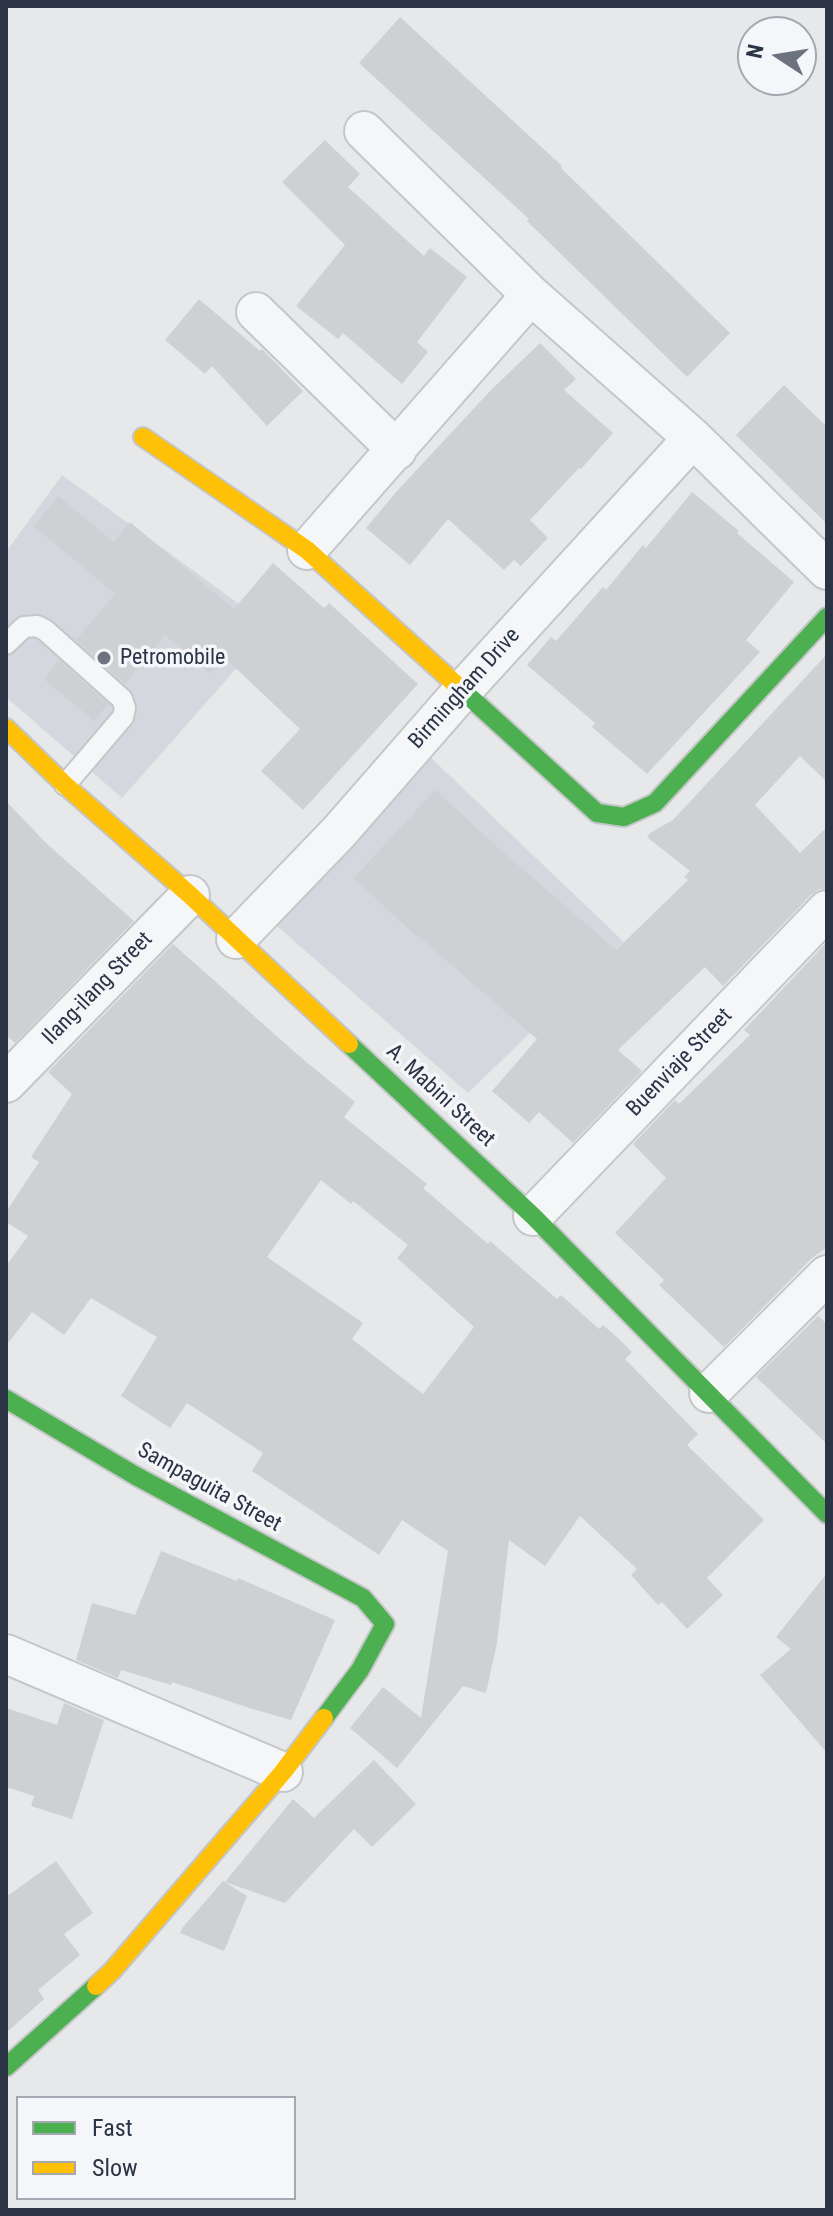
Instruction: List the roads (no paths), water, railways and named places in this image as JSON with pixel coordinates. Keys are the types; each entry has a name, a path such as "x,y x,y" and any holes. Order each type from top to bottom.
{"street":[{"path":"364,131 531,295 693,438 827,570"},
{"path":"307,550 531,295"},
{"path":"256,312 397,450"},
{"path":"143,437 307,550 597,813 624,817 655,803 827,617"},
{"name":"Birmingham Drive","path":"236,939 339,832 463,690 693,438"},
{"name":"A. Mabini Street","path":"6,728 65,785 190,895 533,1216 827,1514"},
{"name":"Ilang-ilang Street","path":"6,1083 190,895"},
{"name":"Buenviaje Street","path":"533,1216 827,910"},
{"path":"709,1393 827,1275"},
{"name":"Sampaguita Street","path":"6,1399 136,1476 363,1598 385,1624 360,1670 283,1772"},
{"path":"6,1654 283,1772 112,1971 6,2067"}],"lane":[{"path":"6,644 24,627 37,626 122,699 125,708 123,717 65,785"}],"place":[{"name":"Petromobile","path":"104,658"}]}
